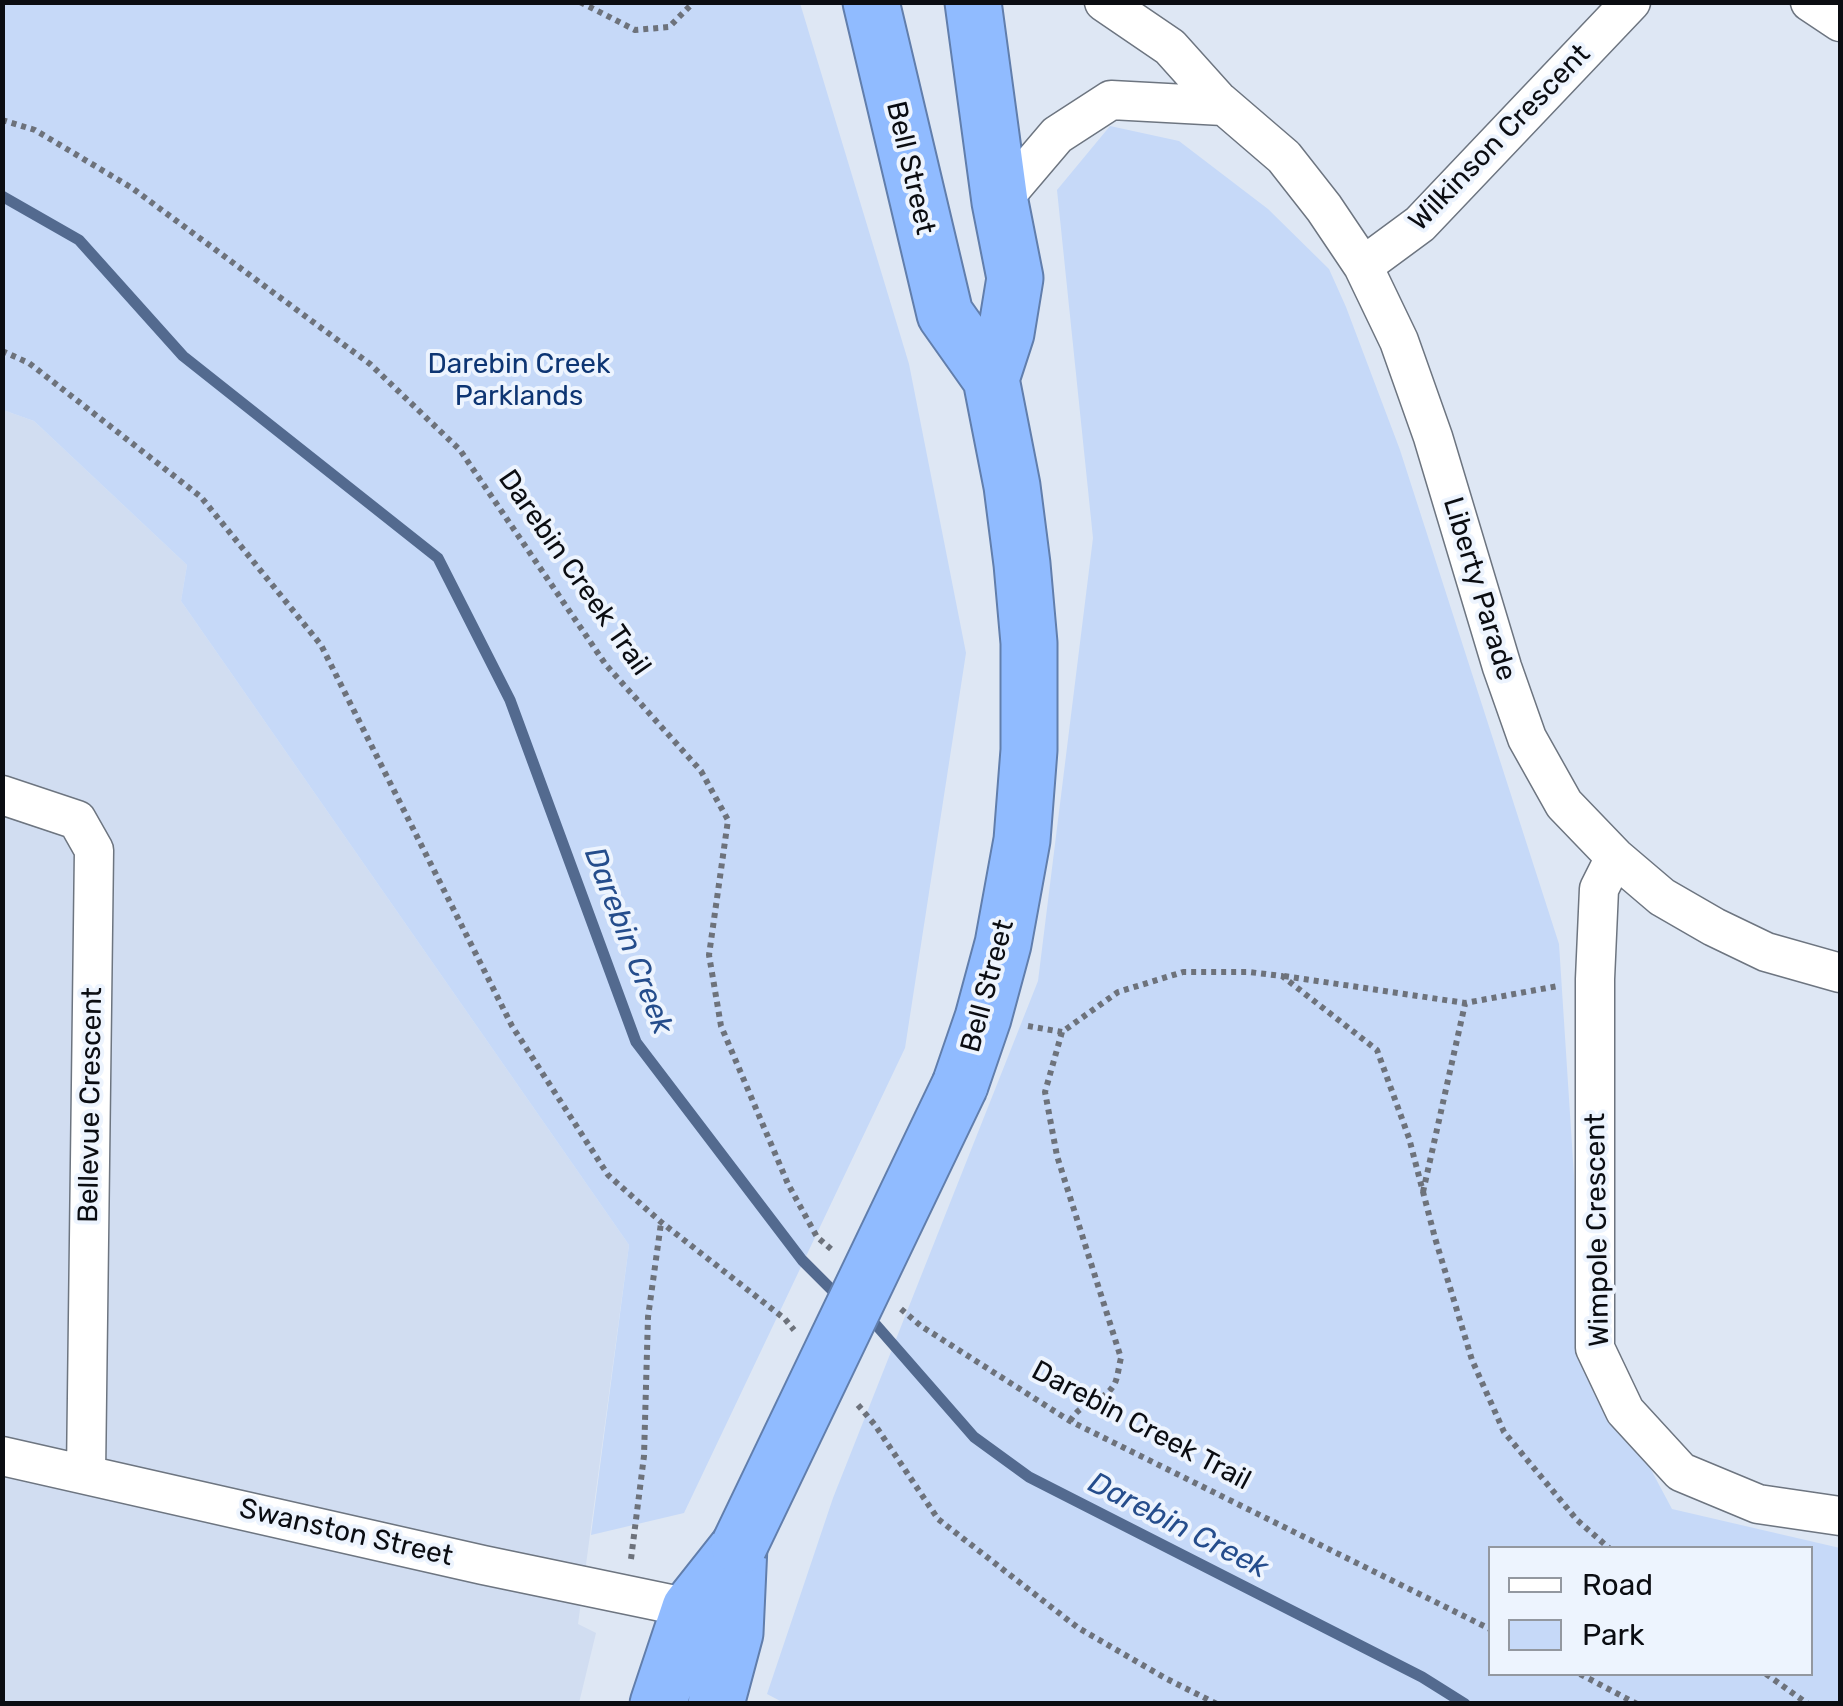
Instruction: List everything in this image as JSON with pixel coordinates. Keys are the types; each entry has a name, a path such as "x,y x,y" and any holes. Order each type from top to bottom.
{"highway":[{"name":"Bell Street","path":"658,1704 690,1608 739,1546 960,1084 1004,944 1022,840 1029,750 1029,644 1012,486 992,379 945,314 871,2"},
{"name":"Bell Street","path":"973,2 1000,202 1015,278 1006,334 992,379"},
{"name":"Bell Street","path":"716,1704 735,1633 739,1546"}],"street":[{"name":"Liberty Parade","path":"1104,2 1170,47 1220,102 1284,157 1363,266 1399,341 1427,421 1527,738 1564,804 1615,858 1662,897 1766,952 1840,974"},
{"name":"Wilkinson Crescent","path":"1363,266 1420,224 1630,2"},
{"path":"1810,2 1840,22"},
{"path":"1000,202 1057,134 1111,100 1223,106 1220,102"},
{"name":"Bellevue Crescent","path":"2,795 78,820 94,850 86,1474"},
{"name":"Wimpole Crescent","path":"1615,858 1600,889 1595,979 1595,1348 1625,1411 1680,1472 1758,1504 1840,1516"},
{"name":"Swanston Street","path":"2,1456 690,1608"}],"path":[{"path":"580,2 635,30 669,27 694,2"},
{"name":"Darebin Creek Trail","path":"2,120 35,130 132,188 370,364 460,450 606,664 701,771 728,820 710,954 721,1026 788,1184 816,1236 832,1249"},
{"path":"2,351 29,364 201,498 321,645 512,1026 608,1175 661,1222 785,1319 798,1334"},
{"path":"1070,1421 1077,1409 1100,1399 1115,1384 1121,1358 1058,1156 1045,1092 1062,1032 1118,992 1182,972 1249,972 1465,1003 1595,979"},
{"path":"1282,976 1377,1050 1409,1138 1472,1360 1504,1432 1577,1520 1607,1546"},
{"path":"1423,1193 1465,1003"},
{"path":"1027,1026 1062,1032"},
{"path":"625,1595 644,1456 648,1317 661,1222"},
{"name":"Darebin Creek Trail","path":"891,1300 920,1326 1070,1421 1488,1628"},
{"path":"849,1394 875,1424 938,1519 1077,1627 1217,1704"},
{"path":"1584,1676 1637,1704"},
{"path":"1769,1676 1808,1704"}],"shaded area":[{"path":"3,410 34,421 187,565 181,601 629,1245 578,1624 596,1633 579,1703 3,1704"}],"green space":[{"name":"Darebin Creek Parklands","path":"3,2 800,3 909,364 966,653 905,1048 684,1513 591,1535 629,1245 181,601 187,565 34,421 3,410"},
{"path":"1110,126 1179,141 1268,209 1329,269 1400,450 1559,944 1585,1346 1672,1509 1840,1548 1840,1703 786,1704 767,1694 833,1498 1038,981 1093,538 1057,190"}],"waterway":[{"name":"Darebin Creek","path":"2,196 79,240 183,356 438,558 510,700 636,1042 802,1260 840,1298"},
{"name":"Darebin Creek","path":"865,1320 877,1326 974,1437 1029,1477 1422,1677 1465,1704"}]}
